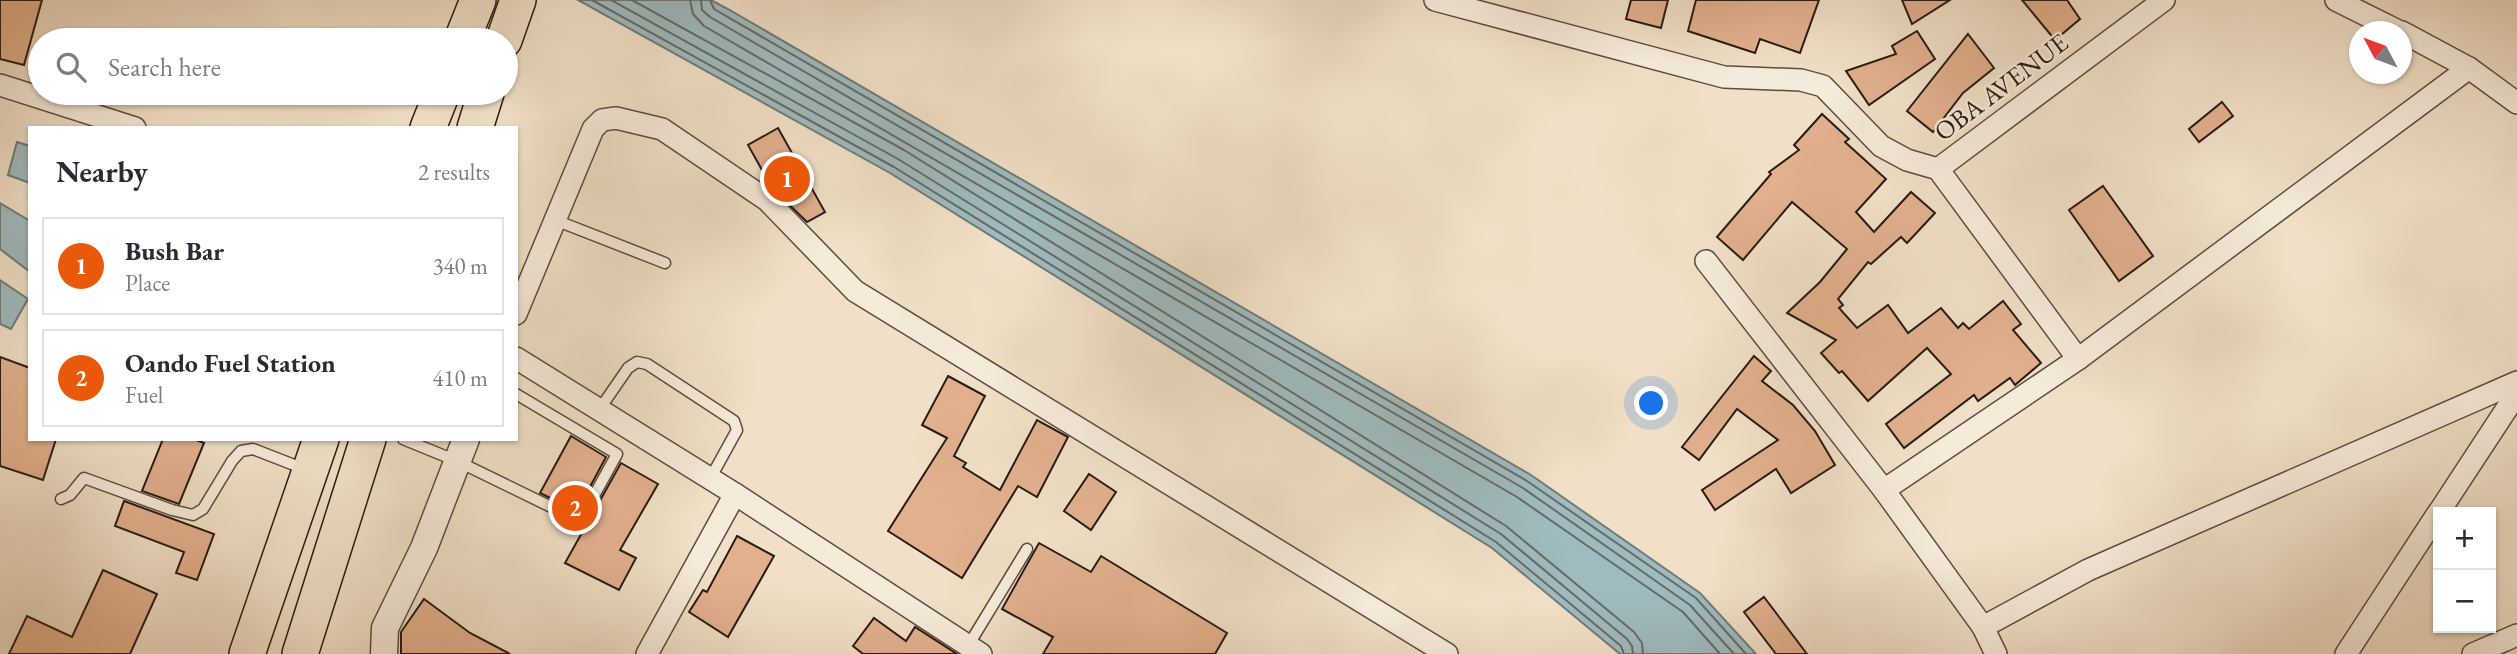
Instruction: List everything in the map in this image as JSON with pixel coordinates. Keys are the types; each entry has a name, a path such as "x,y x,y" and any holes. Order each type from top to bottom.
{"highway":[{"path":"468,28 478,0"},
{"path":"508,28 518,0"},
{"path":"429,126 437,105"},
{"path":"476,126 482,105"},
{"path":"300,654 367,441"},
{"path":"247,654 315,455"}],"street":[{"path":"1435,0 1724,77 1801,80 1823,86 1881,146 1907,160 1938,169 2078,359"},
{"name":"OBA AVENUE","path":"1938,169 2164,0"},
{"path":"2336,0 2379,21"},
{"path":"2412,38 2469,68 2517,103"},
{"path":"1884,490 2078,359 2469,68"},
{"path":"0,85 28,94"},
{"path":"63,105 129,126"},
{"path":"518,309 593,129 602,120 617,118 662,129 766,200 855,291 1447,654"},
{"path":"1706,261 1884,490 1983,627 1996,654"},
{"path":"518,359 710,479 974,650"},
{"path":"1983,627 2088,570 2517,382"},
{"path":"2443,507 2517,393"},
{"path":"384,654 386,628 424,548 461,450"},
{"path":"647,654 735,495"},
{"path":"2346,654 2433,522"},
{"path":"2473,654 2509,644"}],"lane":[{"path":"555,220 665,263"},
{"path":"599,410 628,368 637,362 648,364 734,421 737,430 710,479"},
{"path":"414,441 461,450 580,520 617,454 518,395"},
{"path":"61,499 70,495 84,478 172,510 193,514 204,509 232,461 242,452 253,449 315,455"},
{"path":"974,650 1027,549"}],"water":[{"path":"578,0 711,0 728,9 1531,475 1700,593 1756,654 1620,654 1492,548 890,173"},
{"path":"17,142 28,145 28,182 8,175"},
{"path":"0,203 28,220 28,270 0,249"},
{"path":"0,280 28,299 11,329 0,324"}],"building":[{"path":"0,0 42,0 34,28 28,28 28,51 24,65 0,59"},
{"path":"1631,0 1668,0 1661,28 1626,19"},
{"path":"1696,0 1819,0 1800,53 1760,39 1755,53 1688,31"},
{"path":"1902,0 1950,0 1912,24"},
{"path":"2022,0 2067,0 2080,19 2055,40"},
{"path":"1917,31 1935,59 1869,105 1846,71 1896,54 1892,46"},
{"path":"1968,34 1994,68 1963,93 1933,132 1907,111"},
{"path":"2222,102 2233,116 2199,142 2189,129"},
{"path":"1822,114 1849,139 1845,142 1886,179 1856,212 1874,232 1911,192 1935,213 1907,243 1901,237 1871,264 1868,262 1838,299 1843,305 1839,308 1857,328 1888,305 1908,333 1941,308 1958,328 1963,323 1969,329 2003,301 2021,324 2013,330 2041,363 2015,385 2010,378 1978,401 1974,395 1904,448 1886,424 1951,374 1927,348 1868,401 1842,371 1839,373 1821,353 1836,340 1787,313 1820,282 1847,249 1792,202 1743,260 1717,237 1771,174 1769,172 1799,150 1794,145"},
{"path":"778,128 825,212 807,222 772,188 748,145"},
{"path":"2103,186 2153,256 2119,281 2069,210"},
{"path":"1754,356 1771,371 1762,381 1793,405 1815,431 1835,465 1791,493 1776,469 1715,510 1702,490 1778,440 1737,409 1699,460 1682,447"},
{"path":"0,357 28,367 28,441 55,441 43,480 0,466"},
{"path":"948,376 985,396 954,456 966,463 963,467 1000,490 1037,420 1068,437 1037,497 1018,486 962,578 888,531 947,438 922,425"},
{"path":"571,436 606,457 577,511 540,493"},
{"path":"162,441 204,443 179,504 142,491"},
{"path":"621,463 658,484 620,550 636,558 619,590 565,563"},
{"path":"1089,474 1116,492 1091,530 1064,511"},
{"path":"124,501 214,534 197,580 176,573 184,552 115,526"},
{"path":"737,536 774,556 728,637 689,612 703,590 707,592"},
{"path":"1039,543 1091,572 1101,556 1227,633 1215,654 1043,654 1053,637 1002,609"},
{"path":"103,570 157,594 130,654 9,654 27,616 72,637"},
{"path":"1764,597 1807,654 1776,654 1744,612"},
{"path":"424,599 470,633 510,654 401,654 401,632"},
{"path":"874,618 906,641 915,627 957,654 863,654 853,646"}],"place":[{"name":"Bush Bar","path":"787,179"},
{"name":"Oando Fuel Station","path":"575,508"}]}
